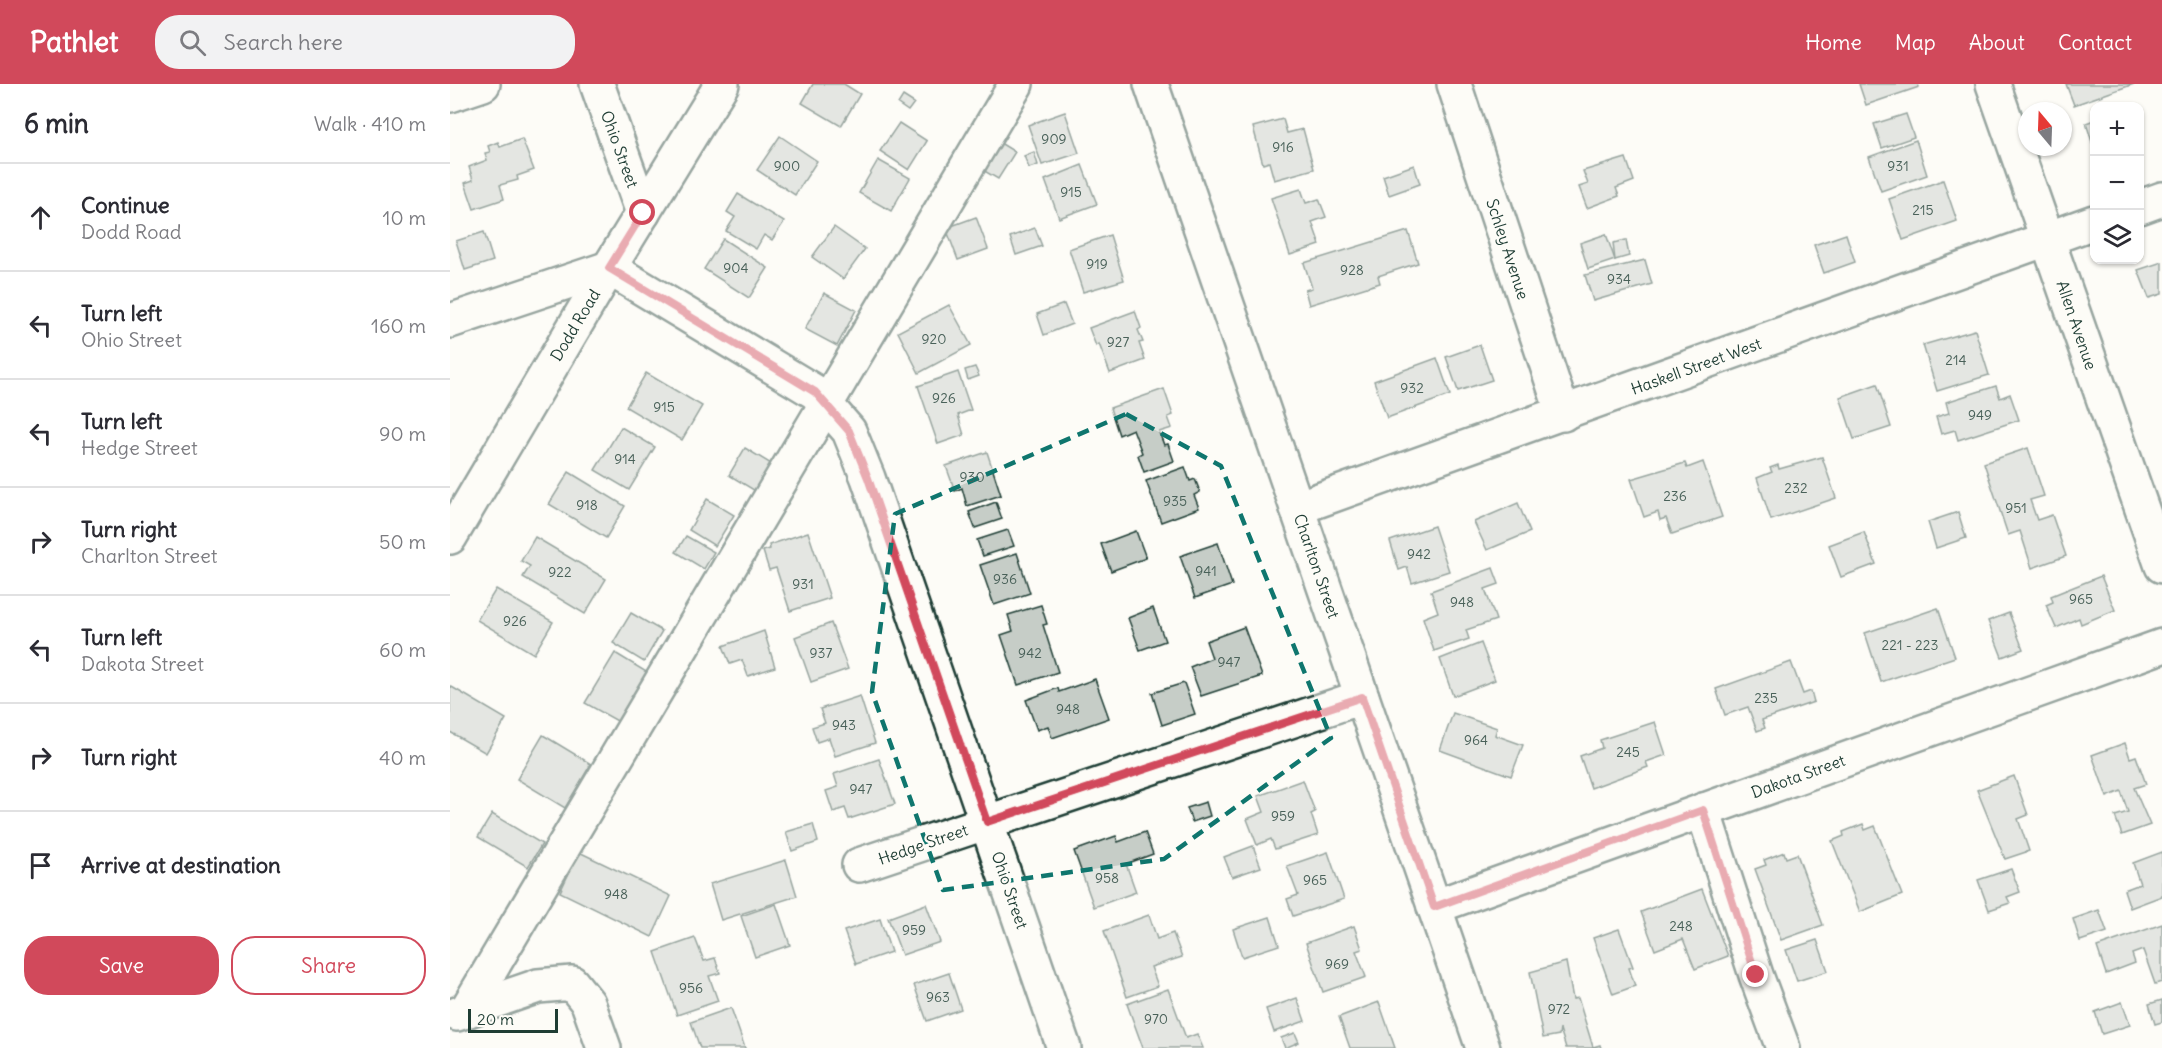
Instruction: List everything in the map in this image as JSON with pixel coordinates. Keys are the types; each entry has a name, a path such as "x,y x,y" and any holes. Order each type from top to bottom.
{"street":[{"path":"450,95 483,84"},
{"name":"Ohio Street","path":"597,84 643,213"},
{"name":"Dodd Road","path":"450,537 609,268 722,84"},
{"path":"458,1013 1016,84"},
{"name":"Charlton Street","path":"1151,84 1483,1048"},
{"name":"Schley Avenue","path":"1454,84 1563,414"},
{"name":"Allen Avenue","path":"1993,84 2162,566"},
{"path":"2144,205 2162,199"},
{"name":"Haskell Street West","path":"1297,508 2090,223"},
{"path":"450,321 609,268"},
{"name":"Ohio Street","path":"609,268 815,392 849,431 868,478 1065,1048"},
{"name":"Dakota Street","path":"1434,907 2162,646"},
{"name":"Hedge Street","path":"860,865 1362,697"},
{"path":"1703,810 1756,975 1783,1048"},
{"path":"458,1013 538,986 572,983 588,1003 604,1048"}],"highlighted area":[{"path":"1126,414 1221,466 1331,738 1164,859 943,890 872,692 895,514"}],"building":[{"path":"813,84 844,84 860,94 841,126 802,103"},
{"path":"1859,84 1918,84 1919,87 1866,105"},
{"path":"2066,84 2134,84 2074,105"},
{"path":"903,96 914,103 908,111 898,104"},
{"path":"1065,112 1079,153 1042,165 1028,125"},
{"path":"1906,114 1914,137 1882,148 1874,124"},
{"path":"1283,119 1287,133 1303,129 1314,169 1274,180 1269,162 1263,164 1253,127"},
{"path":"2090,122 2090,136 2086,123"},
{"path":"899,123 927,141 909,170 880,151"},
{"path":"780,136 817,161 795,195 757,170"},
{"path":"522,139 534,170 517,176 518,180 500,185 504,199 474,209 465,183 473,180 469,167 487,160 485,153 490,152 488,146 498,142 500,147"},
{"path":"1916,140 1927,175 1881,191 1869,157"},
{"path":"997,141 1015,152 998,179 981,169"},
{"path":"1034,152 1038,165 1029,168 1024,156"},
{"path":"1626,158 1634,181 1616,188 1619,196 1587,208 1579,187 1588,184 1583,171"},
{"path":"878,160 910,178 891,211 859,193"},
{"path":"1082,165 1097,204 1059,218 1045,180"},
{"path":"1414,165 1420,184 1389,195 1383,176"},
{"path":"1943,180 1957,221 1903,240 1889,199"},
{"path":"1301,189 1306,203 1319,199 1326,217 1312,222 1320,245 1290,255 1271,198"},
{"path":"738,194 784,222 772,240 764,235 756,249 726,231 735,217 727,212"},
{"path":"976,217 988,249 958,260 946,228"},
{"path":"834,227 865,249 843,279 812,257"},
{"path":"1035,228 1042,246 1016,255 1010,237"},
{"path":"1408,231 1418,263 1378,276 1380,283 1309,305 1305,290 1312,288 1304,263"},
{"path":"484,232 493,261 465,270 456,241"},
{"path":"1606,234 1615,260 1588,269 1580,243"},
{"path":"1846,234 1855,262 1824,273 1814,245"},
{"path":"1110,235 1124,280 1083,292 1069,249"},
{"path":"723,239 768,268 749,298 704,269"},
{"path":"1626,240 1629,256 1615,260 1613,243"},
{"path":"1645,260 1652,284 1593,301 1585,275"},
{"path":"2162,262 2162,294 2149,298 2138,270"},
{"path":"824,293 856,310 837,346 805,329"},
{"path":"1064,304 1072,324 1044,335 1037,314"},
{"path":"949,305 971,345 919,373 898,332"},
{"path":"1135,311 1141,328 1138,330 1143,342 1139,343 1145,360 1110,373 1099,344 1096,346 1089,328"},
{"path":"1975,330 1989,375 1937,391 1923,345"},
{"path":"1480,345 1492,380 1458,391 1446,357"},
{"path":"1437,358 1450,395 1387,418 1374,381"},
{"path":"975,367 979,376 968,380 965,370"},
{"path":"958,372 971,410 958,415 964,435 938,444 918,386"},
{"path":"646,373 702,406 682,440 626,407"},
{"path":"1877,384 1891,427 1854,439 1840,397"},
{"path":"1996,386 2000,398 2010,394 2019,420 1958,440 1955,430 1941,434 1936,417 1949,413 1946,402"},
{"path":"1164,389 1173,415 1168,417 1172,428 1159,432 1164,445 1168,444 1174,461 1144,472 1138,455 1142,453 1133,429 1119,435 1110,408"},
{"path":"621,427 655,447 629,490 595,470"},
{"path":"745,448 773,465 757,492 729,475"},
{"path":"2028,448 2044,496 2030,500 2037,520 2052,515 2066,556 2032,568 2020,531 2008,535 1984,463"},
{"path":"987,452 1001,495 967,506 962,488 955,491 946,466"},
{"path":"1822,457 1836,498 1771,520 1757,478 1772,472 1770,468 1778,465 1779,469"},
{"path":"1703,462 1722,517 1672,534 1666,518 1660,520 1658,512 1644,517 1631,479 1685,463 1687,468"},
{"path":"1185,467 1190,481 1195,479 1200,492 1194,495 1199,508 1161,522 1146,481"},
{"path":"569,472 625,506 606,538 549,504"},
{"path":"707,499 734,515 715,546 689,530"},
{"path":"996,502 1002,519 975,528 969,512"},
{"path":"1518,503 1530,532 1487,550 1474,522"},
{"path":"1958,512 1966,538 1936,548 1928,522"},
{"path":"1434,526 1449,571 1412,583 1407,567 1399,570 1390,541"},
{"path":"1008,530 1014,546 983,556 977,540"},
{"path":"1136,531 1146,558 1111,571 1101,544"},
{"path":"808,532 830,598 790,611 776,568 769,570 763,551 770,549 769,545"},
{"path":"1864,532 1876,564 1841,577 1829,545"},
{"path":"686,536 714,552 704,569 676,552"},
{"path":"535,537 606,579 585,614 523,577 530,566 521,561"},
{"path":"1218,543 1232,585 1195,598 1180,556"},
{"path":"1017,553 1030,593 994,605 980,565"},
{"path":"1493,568 1499,584 1485,589 1496,620 1466,630 1469,639 1434,651 1423,618 1438,612 1431,591"},
{"path":"2101,576 2115,610 2081,624 2079,618 2056,628 2046,605 2053,602 2051,596"},
{"path":"496,589 553,622 534,654 477,620"},
{"path":"1041,605 1047,624 1043,625 1058,672 1018,685 1001,635 1013,631 1008,615"},
{"path":"1153,608 1165,641 1140,650 1128,618"},
{"path":"1938,608 1955,657 1881,682 1865,633"},
{"path":"631,613 662,631 644,662 613,643"},
{"path":"2009,613 2023,649 2002,657 1988,621"},
{"path":"831,623 848,669 811,682 795,637"},
{"path":"1244,627 1262,676 1201,696 1190,667 1212,658 1206,641"},
{"path":"764,631 775,667 748,676 742,660 730,664 723,646"},
{"path":"1481,643 1495,680 1453,696 1440,659"},
{"path":"615,653 648,673 619,722 585,703"},
{"path":"1791,662 1803,694 1811,691 1814,702 1762,720 1765,728 1757,731 1748,707 1725,715 1716,689"},
{"path":"1095,679 1109,718 1052,738 1048,726 1037,730 1026,700 1058,688 1059,692"},
{"path":"1184,683 1195,714 1162,725 1152,693"},
{"path":"450,686 506,719 486,753 450,732"},
{"path":"860,696 875,743 835,756 829,738 817,742 812,727 825,723 820,709"},
{"path":"1453,713 1497,728 1495,735 1523,745 1511,776 1440,750"},
{"path":"1655,722 1666,755 1646,762 1648,767 1591,788 1580,756 1602,748 1600,740"},
{"path":"543,735 591,764 565,808 517,779"},
{"path":"2125,743 2130,758 2136,756 2146,784 2134,788 2150,825 2122,835 2115,816 2128,812 2121,791 2107,797 2092,755"},
{"path":"879,759 895,804 849,819 845,808 833,812 826,791 838,787 834,774"},
{"path":"2014,776 2028,815 2018,819 2029,851 2005,859 1977,790"},
{"path":"1303,780 1315,812 1311,814 1318,835 1275,849 1271,839 1257,845 1247,819 1264,812 1258,796"},
{"path":"1206,802 1210,816 1192,822 1187,808"},
{"path":"492,814 542,844 528,867 478,837"},
{"path":"813,824 818,842 792,851 786,832"},
{"path":"1863,824 1865,830 1875,826 1902,895 1860,912 1832,841 1844,836 1843,832"},
{"path":"1145,832 1153,854 1126,864 1136,892 1094,907 1074,851 1116,836 1118,842"},
{"path":"1253,846 1261,867 1232,877 1224,857"},
{"path":"579,852 671,896 652,937 560,892"},
{"path":"1328,852 1344,899 1293,916 1287,899 1298,895 1287,866"},
{"path":"1784,852 1786,858 1797,854 1823,925 1781,940 1755,869 1766,865 1764,860"},
{"path":"2162,852 2162,896 2130,908 2124,890 2140,884 2133,863"},
{"path":"786,860 797,896 721,920 710,884"},
{"path":"2011,869 2020,892 2007,897 2010,903 1989,910 1978,880"},
{"path":"1702,889 1728,956 1695,969 1683,939 1655,950 1641,912"},
{"path":"776,904 790,945 755,957 741,916"},
{"path":"926,904 940,942 902,955 888,918"},
{"path":"2099,910 2107,932 2080,941 2073,919"},
{"path":"1149,915 1157,939 1173,933 1182,957 1151,967 1158,986 1127,997 1104,931"},
{"path":"1270,917 1279,945 1242,957 1233,929"},
{"path":"880,919 891,952 856,964 844,931"},
{"path":"2162,924 2162,982 2155,984 2143,950 2132,954 2135,963 2106,974 2097,947"},
{"path":"1354,926 1362,949 1356,951 1366,977 1323,992 1306,943"},
{"path":"1619,929 1633,967 1629,968 1635,986 1613,994 1593,938"},
{"path":"695,938 704,961 715,958 720,973 709,976 718,1001 677,1015 655,952"},
{"path":"1817,940 1828,971 1797,981 1786,950"},
{"path":"1566,962 1573,999 1578,998 1593,1047 1600,1045 1601,1048 1566,1048 1560,1029 1559,1035 1543,1038 1530,972"},
{"path":"949,973 961,1009 927,1021 914,985"},
{"path":"1168,989 1186,1038 1197,1034 1203,1048 1143,1048 1127,1004"},
{"path":"1297,998 1305,1021 1274,1032 1266,1009"},
{"path":"2162,1000 2162,1022 2155,1024 2149,1004"},
{"path":"1379,1002 1395,1048 1350,1048 1339,1017"},
{"path":"2122,1002 2130,1025 2102,1034 2095,1012"},
{"path":"731,1008 745,1048 700,1048 691,1022"},
{"path":"1295,1033 1299,1042 1285,1048 1281,1038"}],"route":[{"path":"643,213 609,268 815,392 849,431 868,478 987,822 1362,697 1434,907 1703,810 1756,975"}]}
